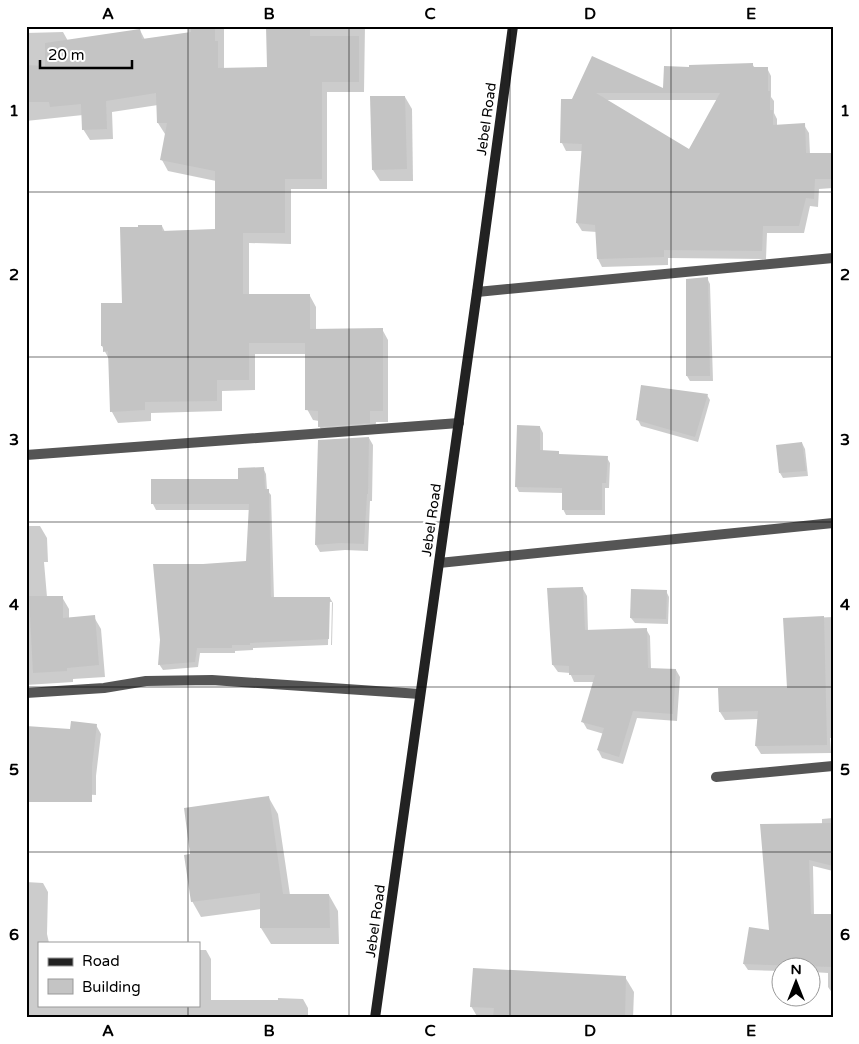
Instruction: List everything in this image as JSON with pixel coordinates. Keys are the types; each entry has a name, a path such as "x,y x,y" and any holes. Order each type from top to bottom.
{"main road":[{"name":"Jebel Road","path":"375,1018 513,26"}],"street":[{"path":"477,292 833,258"},
{"path":"26,455 459,423"},
{"path":"439,563 833,523"},
{"path":"26,693 104,688 146,681 212,680 420,694"},
{"path":"716,777 833,766"}],"building":[{"path":"191,26 215,26 215,41 218,41 218,68 267,67 266,26 310,26 310,36 359,36 359,82 322,82 322,179 285,179 285,233 243,233 243,294 310,294 310,329 383,328 383,411 370,411 370,423 318,427 318,411 305,410 305,343 249,343 249,380 217,380 217,401 145,402 145,410 110,412 108,351 103,352 103,346 101,346 101,303 122,303 120,227 162,225 162,231 215,229 215,171 160,160 167,123 157,123 156,93 106,101 107,129 82,130 81,104 50,107 49,102 26,102 26,65 45,66 45,43 140,29 142,39 191,32"},
{"path":"592,56 663,88 664,66 689,67 689,65 753,63 753,67 768,67 768,91 770,91 770,110 773,110 773,125 805,123 806,153 833,153 833,179 815,179 814,199 806,198 799,226 763,226 762,251 664,250 664,257 597,259 595,225 576,223 582,144 560,143 561,99 572,99","holes":["596,93 720,93 689,149"]},
{"path":"370,96 405,96 407,169 372,170"},
{"path":"708,277 710,376 686,376 686,279"},
{"path":"641,385 708,394 695,437 636,420"},
{"path":"517,425 540,426 540,450 559,451 559,454 608,456 606,483 602,483 602,510 562,510 562,488 515,487"},
{"path":"369,437 368,494 364,544 315,545 318,440"},
{"path":"802,442 806,471 779,473 776,445"},
{"path":"264,467 265,489 269,489 271,597 330,597 329,639 250,643 250,645 232,645 232,648 197,648 195,662 158,665 160,640 153,564 203,564 246,561 249,504 151,504 151,479 238,479 238,468"},
{"path":"583,587 585,630 647,628 648,668 676,669 673,714 633,711 619,757 597,750 604,728 581,722 595,675 569,675 569,666 552,665 547,588"},
{"path":"631,589 667,590 666,619 630,618"},
{"path":"29,596 63,596 63,618 95,615 99,665 67,668 67,671 33,673"},
{"path":"824,616 827,745 755,746 758,711 719,712 718,688 787,688 783,618"},
{"path":"71,721 97,724 92,766 92,802 26,802 26,726 70,729"},
{"path":"269,796 283,894 329,894 330,928 260,928 260,893 191,902 184,855 190,854 184,808"},
{"path":"833,823 833,866 809,860 811,914 833,914 833,967 822,967 822,956 772,956 772,965 743,964 749,927 769,930 760,824"},
{"path":"473,968 626,976 625,1018 493,1018 494,1008 470,1007"}]}
